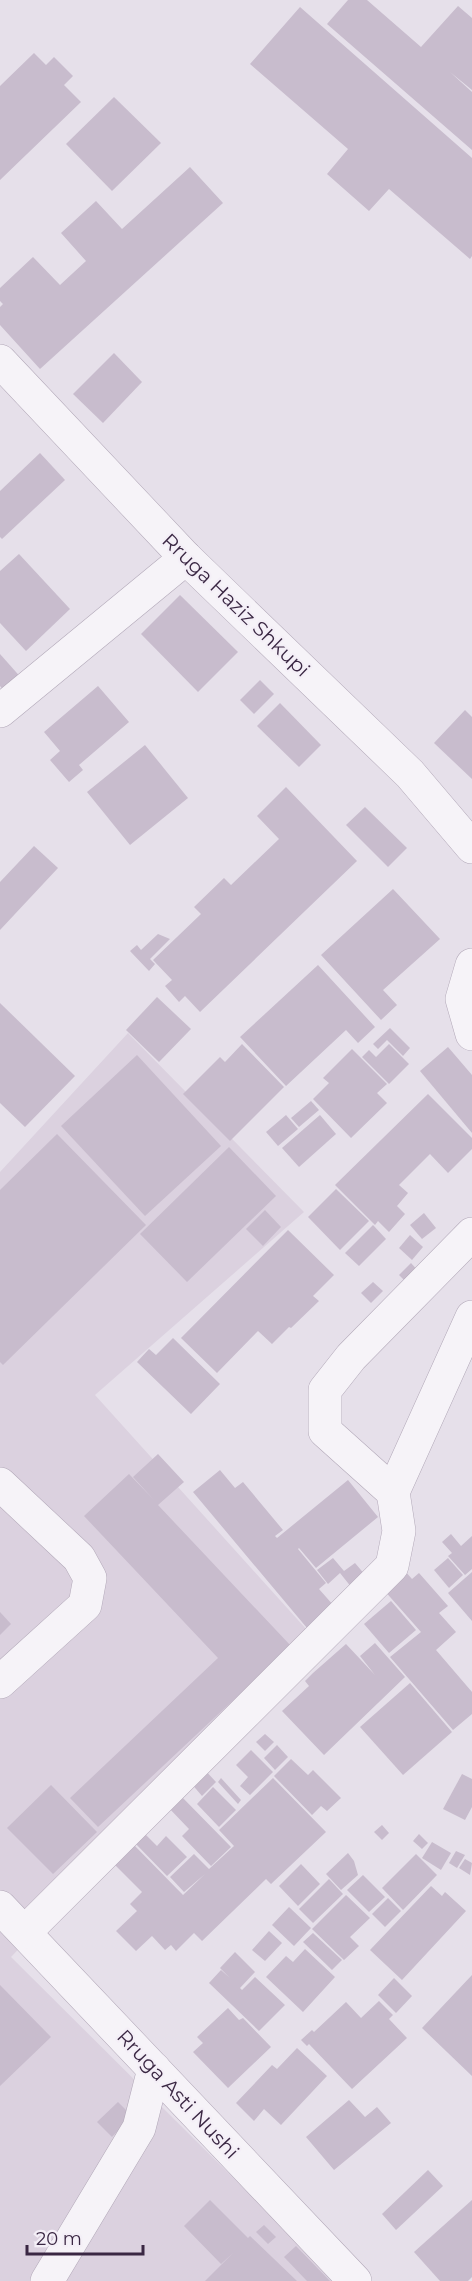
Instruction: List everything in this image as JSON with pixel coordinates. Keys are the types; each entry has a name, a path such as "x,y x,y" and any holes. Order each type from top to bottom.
{"street":[{"name":"Rruga Haziz Shkupi","path":"0,361 186,558 410,774 472,848"},
{"path":"0,711 186,558"},
{"path":"472,965 462,999 472,1034"},
{"path":"393,1492 324,1431 325,1390 351,1357 472,1234"},
{"path":"25,1932 392,1566 399,1531 393,1492 472,1317"},
{"path":"0,1484 79,1558 90,1578 84,1605 0,1682"},
{"name":"Rruga Asti Nushi","path":"0,1907 355,2281"},
{"path":"47,2281 139,2128 154,2069"}],"shaded area":[{"path":"128,1033 304,1212 95,1395 316,1640 11,1957 337,2281 0,2281 0,1172"}],"building":[{"path":"348,0 367,0 421,47 458,6 472,18 472,90 450,72 472,92 472,150 327,24"},
{"path":"300,7 472,158 472,256 470,259 389,189 369,211 327,174 348,149 250,64"},
{"path":"34,53 46,65 54,57 73,76 64,85 81,102 0,180 0,86"},
{"path":"114,97 161,143 112,191 66,144"},
{"path":"190,167 223,203 40,369 0,325 0,307 3,304 0,301 0,288 33,257 60,285 86,261 61,233 96,201 122,229"},
{"path":"114,353 142,382 103,423 73,394"},
{"path":"40,453 65,480 2,539 0,537 0,491"},
{"path":"19,554 70,609 26,651 0,623 0,571"},
{"path":"180,595 238,652 198,692 141,634"},
{"path":"0,654 24,681 8,695 0,686"},
{"path":"260,680 274,694 254,714 240,700"},
{"path":"98,686 129,722 79,765 83,770 69,782 50,760 60,751 44,732"},
{"path":"280,703 321,745 299,767 257,726"},
{"path":"465,710 472,717 472,779 434,743"},
{"path":"145,745 188,798 130,845 87,792"},
{"path":"286,787 357,861 200,1012 185,996 179,1002 165,986 172,980 153,960 201,914 194,907 224,878 231,885 279,839 257,816"},
{"path":"365,807 407,848 388,867 346,825"},
{"path":"34,846 58,868 0,930 0,882"},
{"path":"393,889 440,939 383,990 397,1005 381,1020 321,955"},
{"path":"158,934 170,939 150,959 155,964 149,971 130,951 137,945 141,950"},
{"path":"318,965 375,1027 358,1043 346,1030 286,1086 240,1037"},
{"path":"157,997 191,1029 159,1062 126,1030"},
{"path":"0,1003 75,1076 25,1127 0,1103"},
{"path":"390,1028 410,1048 403,1056 387,1040 378,1049 373,1044"},
{"path":"242,1044 284,1087 230,1141 183,1094 220,1057 225,1062"},
{"path":"389,1044 409,1064 389,1084 362,1057 369,1050 376,1057"},
{"path":"448,1047 472,1075 472,1133 420,1071"},
{"path":"352,1049 387,1084 377,1093 387,1103 351,1138 313,1099 329,1083 323,1078"},
{"path":"137,1055 221,1146 145,1216 61,1126"},
{"path":"428,1094 472,1138 472,1149 448,1173 430,1154 399,1185 408,1193 397,1206 405,1214 389,1232 378,1221 375,1225 335,1185"},
{"path":"311,1101 319,1110 299,1127 291,1118"},
{"path":"286,1115 298,1129 278,1146 266,1132"},
{"path":"320,1115 336,1134 299,1167 282,1148"},
{"path":"57,1134 146,1225 3,1365 0,1362 0,1190"},
{"path":"229,1147 276,1196 187,1282 140,1234"},
{"path":"336,1189 369,1221 340,1250 308,1217"},
{"path":"265,1210 281,1227 263,1246 246,1229"},
{"path":"424,1213 436,1228 422,1239 410,1225"},
{"path":"373,1225 386,1239 359,1266 345,1253"},
{"path":"288,1230 334,1275 313,1296 319,1301 272,1344 258,1331 217,1373 181,1338"},
{"path":"410,1235 423,1247 412,1260 399,1248"},
{"path":"411,1263 419,1272 407,1283 399,1275"},
{"path":"373,1282 383,1291 371,1303 361,1293"},
{"path":"173,1338 220,1384 191,1414 137,1362 149,1349 156,1355"},
{"path":"158,1454 184,1482 158,1505 291,1646 98,1827 70,1798 218,1658 84,1516 129,1474 154,1500 133,1477"},
{"path":"220,1470 235,1488 243,1482 283,1530 275,1536 277,1538 348,1480 378,1517 316,1568 298,1549 326,1583 319,1589 334,1606 307,1628 193,1492"},
{"path":"451,1534 461,1546 472,1536 472,1569 465,1575 448,1556 452,1553 442,1542"},
{"path":"333,1558 344,1571 355,1563 366,1576 352,1588 340,1573 328,1584 317,1570"},
{"path":"448,1558 463,1575 449,1588 434,1570"},
{"path":"405,1571 412,1579 419,1573 448,1606 439,1613 456,1632 436,1650 472,1692 472,1714 453,1730 390,1657 421,1632 383,1589"},
{"path":"472,1572 472,1621 448,1593"},
{"path":"391,1601 416,1630 389,1653 364,1624"},
{"path":"0,1612 11,1624 0,1635"},
{"path":"375,1643 405,1677 324,1755 282,1711 309,1686 305,1681 346,1644 375,1675 360,1656"},
{"path":"410,1683 452,1732 403,1775 360,1727"},
{"path":"265,1734 274,1742 265,1751 256,1742"},
{"path":"277,1745 288,1757 275,1770 264,1758"},
{"path":"251,1750 273,1772 250,1795 240,1786 248,1777 236,1765"},
{"path":"291,1759 308,1775 313,1770 341,1798 327,1811 321,1806 312,1815 274,1776"},
{"path":"204,1769 216,1782 202,1796 190,1782"},
{"path":"462,1774 472,1779 472,1807 465,1820 443,1809"},
{"path":"221,1778 241,1800 238,1804 218,1782"},
{"path":"273,1778 326,1832 271,1884 266,1879 202,1941 194,1933 176,1951 171,1945 165,1950 152,1936 136,1951 116,1931 137,1911 130,1904 142,1892 113,1863 133,1844 183,1895 205,1874 184,1892 170,1877 194,1854 209,1869 234,1846 219,1830"},
{"path":"51,1785 97,1832 53,1874 7,1828"},
{"path":"213,1787 236,1810 219,1827 197,1804"},
{"path":"179,1794 231,1847 211,1866 182,1836 189,1829 167,1806"},
{"path":"382,1825 389,1833 382,1840 374,1832"},
{"path":"144,1833 157,1846 166,1836 187,1857 167,1876 134,1842"},
{"path":"419,1834 428,1843 422,1849 413,1841"},
{"path":"432,1842 451,1853 441,1870 422,1858"},
{"path":"456,1851 465,1855 457,1868 449,1863"},
{"path":"348,1853 354,1861 358,1875 341,1890 326,1874"},
{"path":"416,1854 437,1875 403,1910 382,1888"},
{"path":"465,1859 472,1863 470,1875 459,1868"},
{"path":"301,1864 320,1884 298,1906 279,1886"},
{"path":"363,1875 385,1897 369,1912 347,1890"},
{"path":"329,1879 343,1894 313,1923 299,1909"},
{"path":"431,1886 442,1896 445,1892 466,1911 402,1980 370,1950"},
{"path":"346,1895 370,1918 350,1937 359,1946 344,1960 312,1929"},
{"path":"388,1898 401,1911 385,1927 372,1914"},
{"path":"289,1907 311,1928 294,1946 272,1925"},
{"path":"269,1931 282,1943 265,1961 252,1950"},
{"path":"313,1933 342,1960 332,1970 303,1942"},
{"path":"305,1949 335,1977 303,2012 266,1977 286,1956 293,1962"},
{"path":"235,1952 255,1972 240,1988 242,1990 255,1977 285,2005 259,2031 209,1983 221,1970 230,1978 220,1968"},
{"path":"472,1975 472,2076 422,2028"},
{"path":"394,1978 412,1996 396,2013 378,1995"},
{"path":"0,1985 51,2037 0,2086"},
{"path":"379,2001 393,2015 389,2019 407,2038 352,2089 309,2044 307,2046 301,2040 312,2030 314,2032 346,2002 361,2018"},
{"path":"228,2008 239,2020 243,2018 271,2047 228,2088 193,2052 203,2043 197,2037"},
{"path":"297,2048 327,2076 281,2125 264,2109 254,2121 236,2103 272,2065 277,2069"},
{"path":"349,2100 365,2117 377,2107 391,2123 334,2170 306,2137"},
{"path":"118,2102 132,2116 112,2137 97,2122"},
{"path":"428,2170 443,2186 396,2230 382,2214"},
{"path":"210,2200 248,2238 250,2236 297,2281 205,2281 233,2253 221,2264 184,2226"},
{"path":"472,2200 472,2277 468,2281 440,2281 414,2252"},
{"path":"264,2225 276,2237 268,2244 256,2232"},
{"path":"296,2246 330,2281 307,2281 284,2257"}]}
